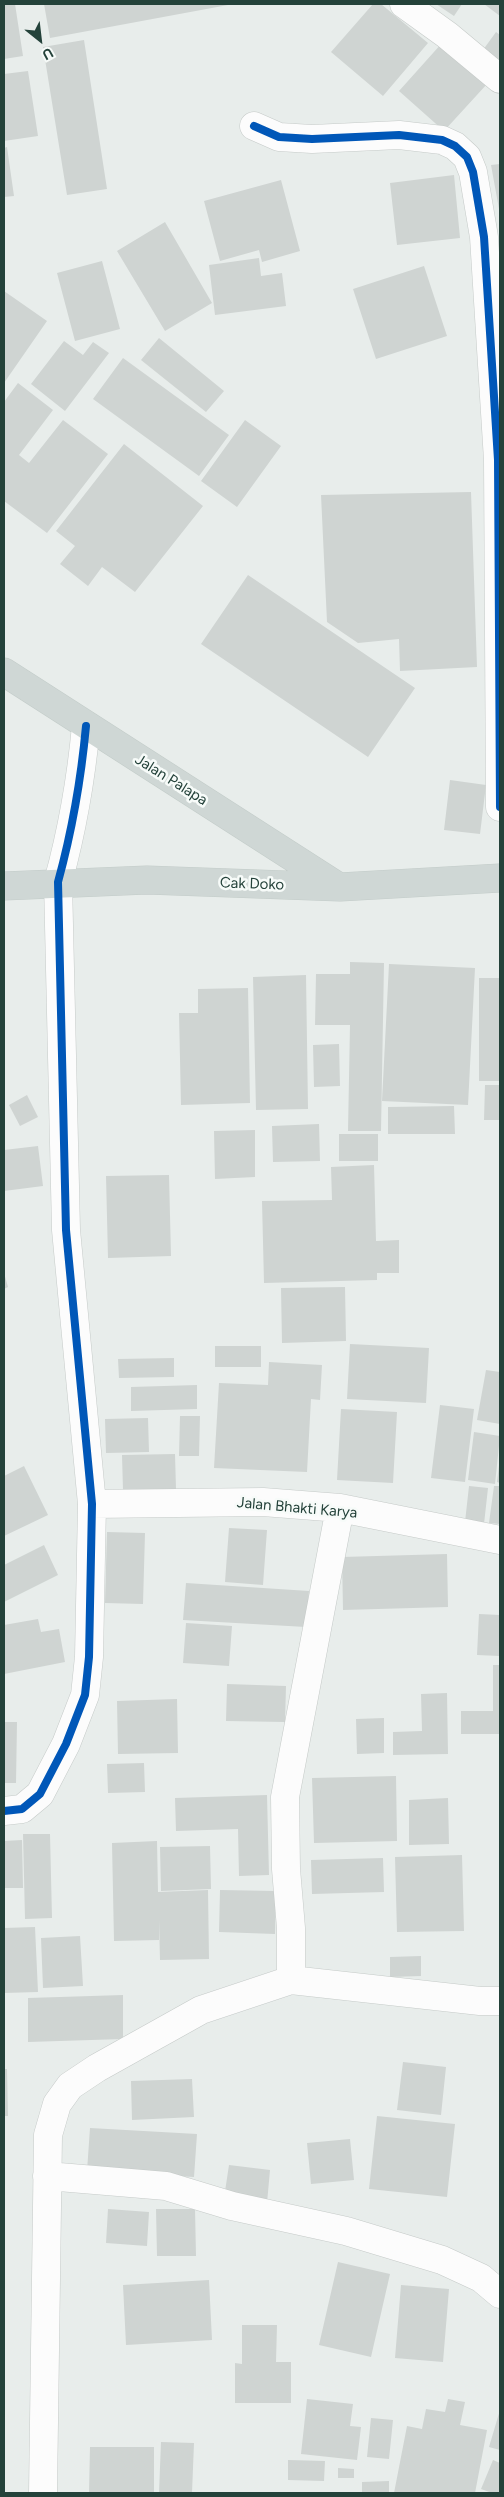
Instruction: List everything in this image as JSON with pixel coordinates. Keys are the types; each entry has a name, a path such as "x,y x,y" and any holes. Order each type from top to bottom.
{"main road":[{"name":"Jalan Palapa","path":"4,672 340,887"},
{"name":"Cak Doko","path":"4,886 58,882 147,880 340,887 500,878"}],"street":[{"path":"404,4 447,35 500,79"},
{"path":"254,126 279,137 312,139 399,135 442,140 455,146 467,157 473,172 484,237 498,460 500,807"},
{"path":"4,1811 22,1809 40,1794 66,1744 85,1695 89,1657 92,1504 66,1230 58,882 71,833 81,776 86,726"},
{"name":"Jalan Bhakti Karya","path":"92,1504 263,1502 340,1508 500,1540"},
{"path":"291,1980 285,1797 340,1508"},
{"path":"43,2493 48,2135 56,2104 70,2086 96,2068 201,2010 291,1980 480,2001 500,2000"},
{"path":"47,2176 166,2186 232,2206 346,2231 442,2260 481,2278 500,2294"}],"building":[{"path":"4,4 15,4 23,56 4,59"},
{"path":"44,4 228,4 228,5 50,38"},
{"path":"373,4 381,4 428,43 383,96 331,52"},
{"path":"436,4 462,4 454,16"},
{"path":"484,4 500,4 500,16"},
{"path":"496,32 500,35 500,62 483,50"},
{"path":"84,40 107,189 67,195 43,47"},
{"path":"442,43 487,84 444,131 399,91"},
{"path":"28,71 38,136 4,141 4,74"},
{"path":"7,147 14,196 4,197 4,148"},
{"path":"500,164 500,209 499,209 491,165"},
{"path":"454,175 460,238 397,245 390,183"},
{"path":"281,180 300,251 262,262 259,250 220,261 204,201"},
{"path":"165,222 212,303 165,331 117,251"},
{"path":"259,258 261,276 282,273 286,306 215,315 209,265"},
{"path":"102,261 120,329 75,341 57,273"},
{"path":"424,266 447,336 376,359 353,289"},
{"path":"4,291 47,321 4,383"},
{"path":"159,338 224,391 206,412 141,360"},
{"path":"64,341 83,355 93,342 109,353 65,411 31,384"},
{"path":"123,358 229,435 199,476 93,399"},
{"path":"18,383 53,410 19,455 29,463 63,420 108,454 47,533 4,501 4,402"},
{"path":"245,420 281,446 237,507 201,481"},
{"path":"124,444 203,506 135,592 102,567 88,586 60,564 75,546 56,531"},
{"path":"471,492 477,667 400,671 399,639 358,643 327,622 321,495"},
{"path":"248,575 415,688 368,757 201,644"},
{"path":"450,780 486,785 480,834 444,830"},
{"path":"350,962 384,963 381,1131 348,1131 350,1025 315,1025 316,974 350,974"},
{"path":"389,964 475,968 468,1105 382,1101"},
{"path":"306,975 308,1109 256,1110 253,977"},
{"path":"479,978 500,978 500,1081 479,1081"},
{"path":"248,988 250,1103 181,1105 179,1013 198,1013 198,989"},
{"path":"339,1044 340,1086 314,1087 313,1045"},
{"path":"485,1085 500,1085 500,1120 484,1120"},
{"path":"27,1095 38,1117 20,1126 9,1105"},
{"path":"454,1106 455,1134 388,1134 388,1107"},
{"path":"319,1124 320,1161 273,1162 272,1126"},
{"path":"255,1130 255,1177 215,1179 214,1131"},
{"path":"339,1134 378,1134 378,1161 339,1161"},
{"path":"38,1146 43,1186 4,1191 4,1150"},
{"path":"374,1165 376,1241 399,1240 399,1273 377,1273 377,1280 264,1283 262,1201 332,1200 331,1167"},
{"path":"169,1175 171,1256 108,1258 106,1176"},
{"path":"4,1273 8,1287 4,1289"},
{"path":"345,1287 346,1341 282,1343 281,1288"},
{"path":"350,1344 429,1348 426,1403 347,1399"},
{"path":"215,1346 261,1346 261,1367 215,1367"},
{"path":"174,1358 174,1377 119,1378 118,1359"},
{"path":"269,1362 322,1365 320,1400 311,1399 307,1472 214,1468 219,1383 268,1385"},
{"path":"486,1370 500,1372 500,1424 477,1420"},
{"path":"197,1385 197,1409 131,1411 131,1387"},
{"path":"440,1405 474,1409 465,1482 431,1478"},
{"path":"341,1409 397,1412 393,1483 337,1480"},
{"path":"180,1416 200,1416 199,1456 179,1456"},
{"path":"148,1418 149,1452 106,1453 105,1419"},
{"path":"474,1432 500,1436 495,1484 468,1480"},
{"path":"175,1454 176,1489 123,1490 122,1455"},
{"path":"500,1465 500,1483 497,1482"},
{"path":"24,1466 48,1515 4,1536 4,1476"},
{"path":"469,1486 488,1488 484,1524 465,1522"},
{"path":"494,1486 500,1486 500,1524 489,1523"},
{"path":"229,1528 267,1530 263,1585 225,1582"},
{"path":"107,1532 145,1533 143,1604 105,1603"},
{"path":"44,1545 58,1575 4,1602 4,1565"},
{"path":"447,1554 448,1607 343,1610 342,1557"},
{"path":"186,1583 309,1591 306,1627 183,1620"},
{"path":"479,1614 500,1615 500,1656 477,1655"},
{"path":"38,1619 41,1632 59,1629 65,1662 4,1674 4,1625"},
{"path":"186,1623 232,1626 229,1666 183,1663"},
{"path":"493,1665 500,1665 500,1734 461,1734 461,1711 493,1711"},
{"path":"227,1684 286,1686 285,1722 226,1721"},
{"path":"447,1693 448,1754 393,1755 393,1732 422,1731 421,1694"},
{"path":"177,1699 178,1753 118,1754 117,1701"},
{"path":"384,1718 384,1753 357,1754 356,1719"},
{"path":"4,1722 17,1722 16,1783 4,1783"},
{"path":"144,1763 145,1792 108,1793 107,1764"},
{"path":"396,1776 397,1841 314,1843 312,1778"},
{"path":"267,1795 269,1875 239,1876 238,1829 176,1831 175,1798"},
{"path":"448,1798 449,1844 409,1845 409,1800"},
{"path":"23,1834 50,1834 52,1918 25,1919"},
{"path":"22,1840 23,1888 4,1888 4,1841"},
{"path":"157,1841 158,1892 208,1890 209,1959 160,1960 159,1920 159,1940 114,1941 112,1843"},
{"path":"210,1846 211,1889 161,1891 160,1847"},
{"path":"462,1855 464,1931 397,1932 395,1857"},
{"path":"383,1858 384,1892 312,1894 311,1860"},
{"path":"220,1890 276,1891 275,1934 219,1932"},
{"path":"35,1927 38,1992 4,1993 4,1928"},
{"path":"80,1936 83,1986 43,1988 41,1938"},
{"path":"421,1956 421,1976 390,1977 390,1957"},
{"path":"123,1995 123,2039 28,2042 28,1998"},
{"path":"403,2062 446,2067 441,2115 397,2110"},
{"path":"4,2069 7,2069 8,2116 4,2116"},
{"path":"192,2079 194,2117 132,2120 131,2081"},
{"path":"377,2116 455,2124 447,2197 369,2189"},
{"path":"90,2128 197,2134 194,2177 87,2171"},
{"path":"350,2139 354,2180 311,2184 307,2143"},
{"path":"229,2165 270,2170 267,2203 224,2198"},
{"path":"108,2209 149,2212 147,2246 106,2243"},
{"path":"156,2209 195,2209 196,2256 157,2256"},
{"path":"338,2262 390,2274 371,2357 319,2345"},
{"path":"209,2280 212,2340 126,2345 123,2285"},
{"path":"401,2285 449,2289 443,2362 395,2358"},
{"path":"242,2325 277,2325 276,2362 291,2362 291,2403 235,2403 235,2363 242,2364"},
{"path":"307,2399 353,2404 350,2426 361,2427 357,2460 301,2454"},
{"path":"448,2399 465,2402 460,2425 487,2430 475,2493 394,2493 407,2426 422,2429 426,2409 445,2412"},
{"path":"500,2410 500,2450 489,2447"},
{"path":"371,2418 393,2420 389,2459 367,2457"},
{"path":"161,2442 194,2443 192,2493 159,2493"},
{"path":"90,2447 154,2447 154,2493 89,2493"},
{"path":"288,2460 325,2461 324,2481 288,2480"},
{"path":"493,2460 500,2463 500,2493 492,2493 481,2489"},
{"path":"338,2468 354,2469 354,2478 338,2478"},
{"path":"389,2481 389,2493 362,2493 362,2482"}],"cycle path":[{"path":"254,126 279,137 312,139 399,135 442,140 455,146 467,157 473,172 484,237 498,460 500,807"},
{"path":"4,1811 22,1809 40,1794 66,1744 85,1695 89,1657 92,1504 66,1230 58,882 68,844 86,726"}]}
